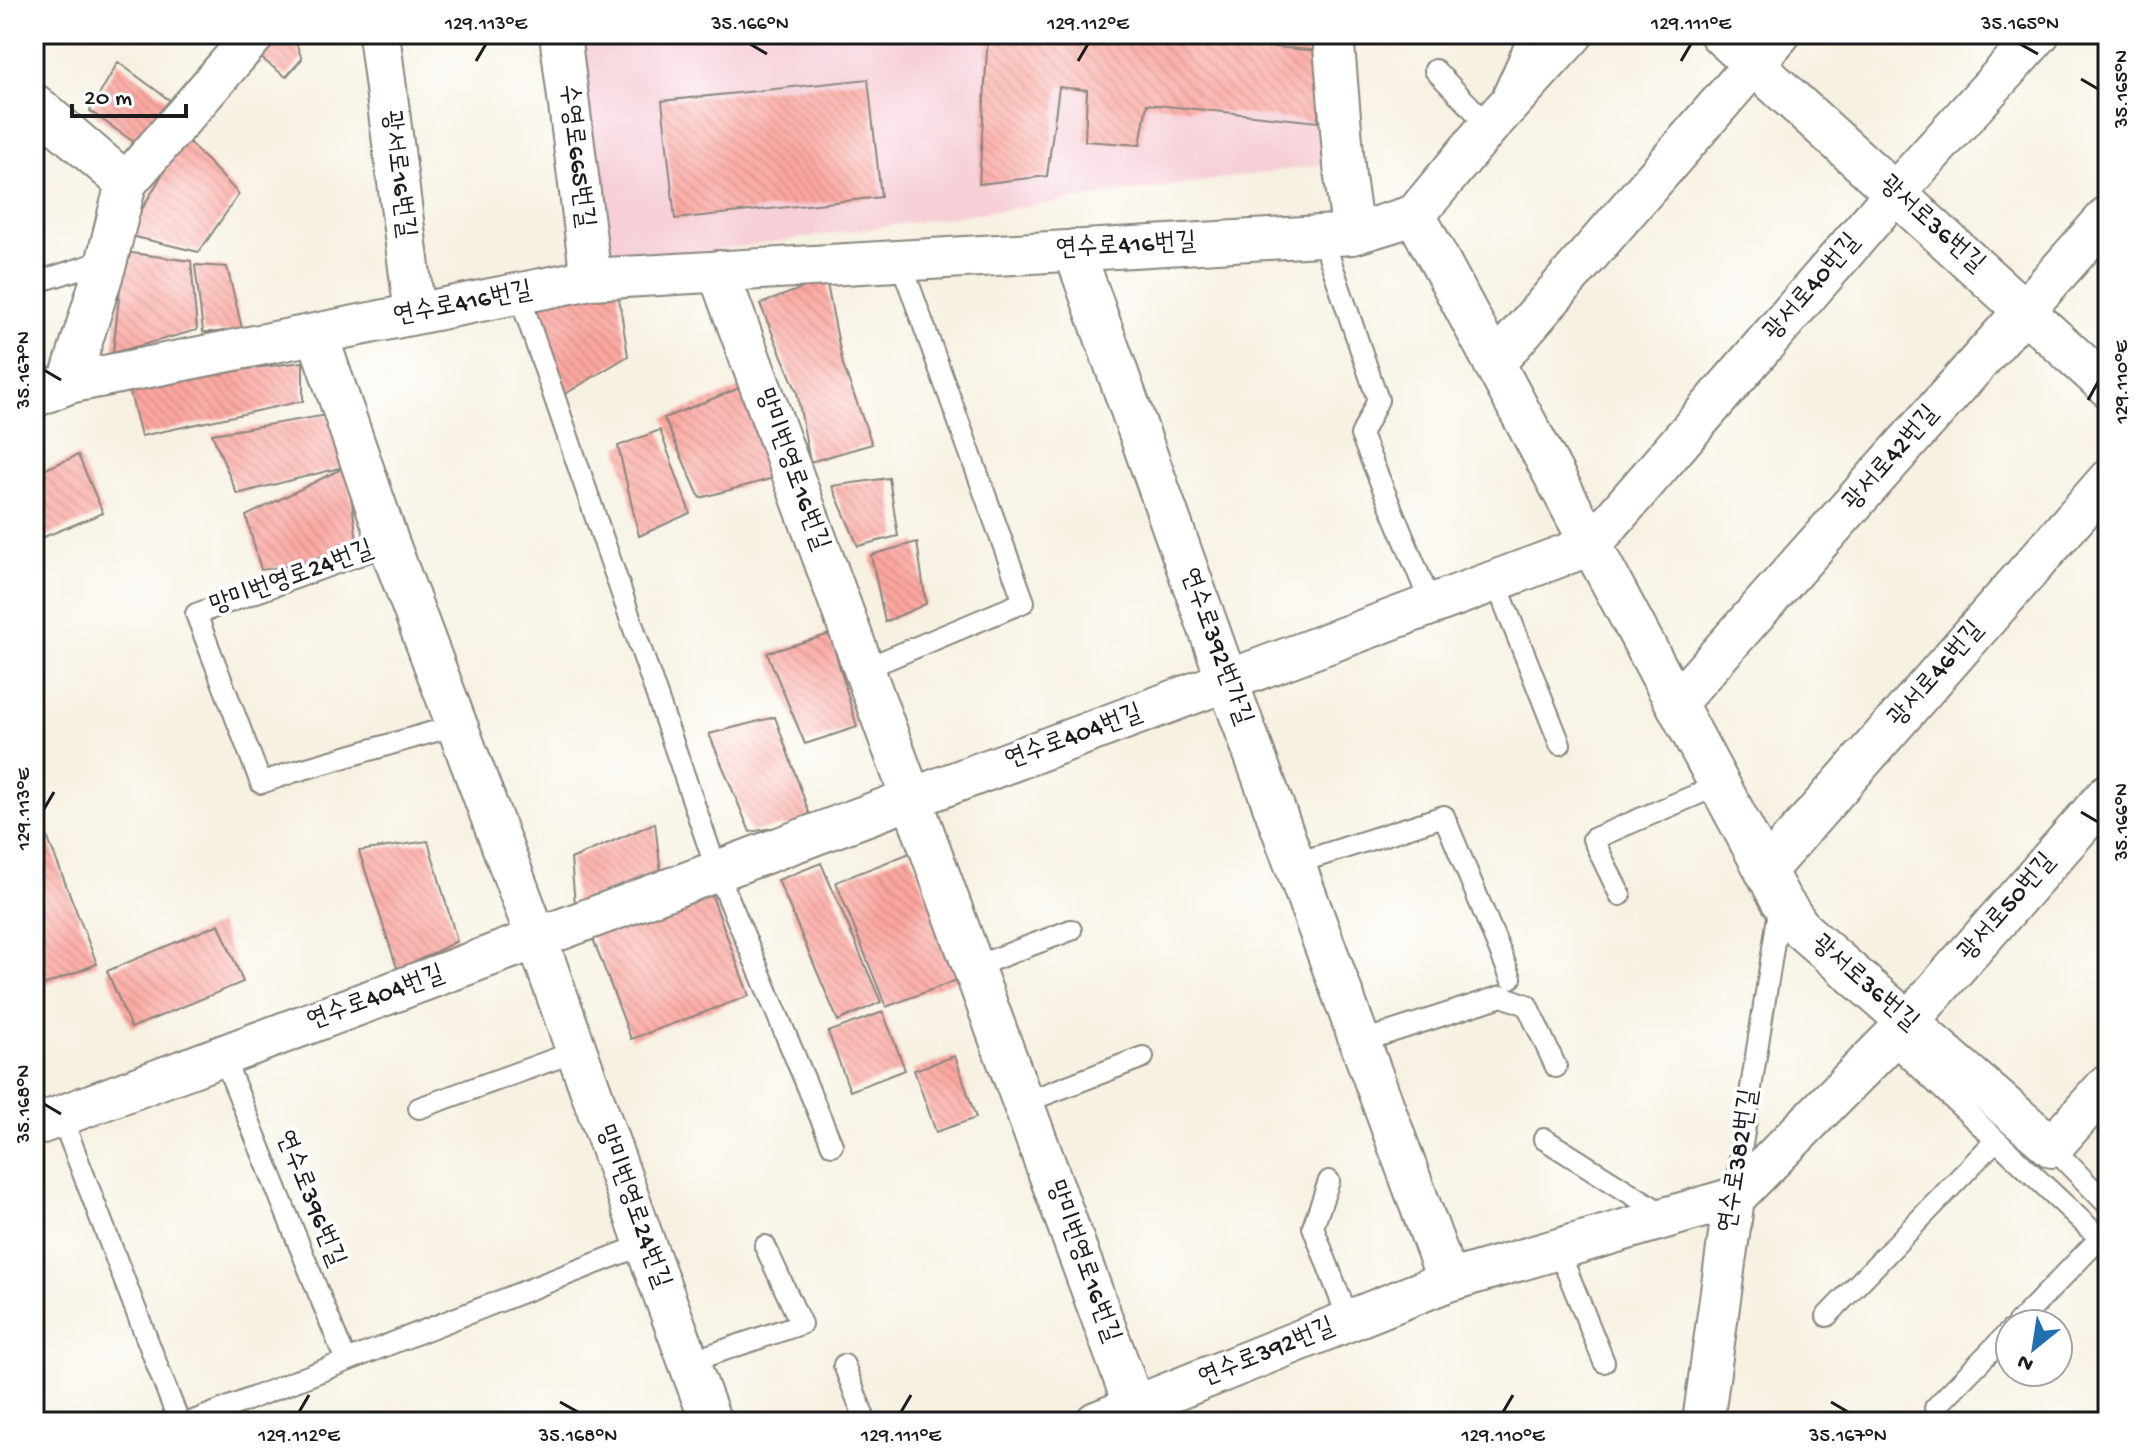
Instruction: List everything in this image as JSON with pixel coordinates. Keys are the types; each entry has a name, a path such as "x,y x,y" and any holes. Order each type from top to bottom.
{"street":[{"path":"52,390 107,260 126,183 255,34"},
{"name":"광서로16번길","path":"379,34 415,314"},
{"name":"수영로665번길","path":"560,34 591,279"},
{"path":"1333,34 1345,177 1337,235"},
{"path":"1415,215 1489,126 1573,34"},
{"name":"광서로36번길","path":"1720,34 2108,387"},
{"path":"1494,364 1780,34"},
{"name":"광서로40번길","path":"1591,545 1895,193 2039,34"},
{"path":"34,104 126,183"},
{"name":"연수로416번길","path":"52,390 591,279 1337,235 1415,215"},
{"name":"광서로36번길","path":"1415,215 1773,886 1802,930 1899,1031 2052,1147"},
{"name":"광서로42번길","path":"1676,703 2108,216"},
{"name":"연수로392번가길","path":"1074,250 1227,680 1448,1281"},
{"name":"망미번영로16번길","path":"718,271 1137,1415"},
{"name":"망미번영로24번길","path":"317,334 389,544 537,939 711,1422"},
{"name":"광서로46번길","path":"1773,886 2108,480"},
{"name":"연수로404번길","path":"48,1121 1591,545"},
{"name":"광서로50번길","path":"1734,1198 1899,1031 2108,794"},
{"path":"2052,1147 2108,1084"},
{"name":"연수로392번길","path":"1096,1422 1137,1415 1349,1321 1448,1281 1734,1198"},
{"name":"연수로382번길","path":"1703,1422 1734,1198"}],"lane":[{"path":"1435,70 1489,126 1530,34"},
{"path":"1337,235 1378,400 1361,435 1431,604"},
{"path":"34,283 107,260"},
{"path":"864,669 1024,602 900,260"},
{"path":"519,294 717,871 832,1145"},
{"name":"망미번영로24번길","path":"389,544 196,614 261,783 457,725"},
{"path":"1495,580 1560,744"},
{"path":"1620,895 1593,839 1719,785"},
{"path":"1294,864 1444,816 1511,978"},
{"name":"연수로382번길","path":"1734,1198 1773,886"},
{"path":"974,967 1071,930"},
{"path":"1360,1042 1502,996 1527,1005 1556,1067"},
{"path":"1899,1031 1996,1140 2100,1238 2032,1308"},
{"path":"419,1108 577,1051"},
{"name":"연수로396번길","path":"223,1056 346,1361"},
{"path":"1023,1103 1143,1057"},
{"path":"48,1121 179,1422"},
{"path":"1544,1139 1668,1217"},
{"path":"1827,1316 1996,1140"},
{"path":"2052,1147 2108,1205"},
{"name":"연수로392번길","path":"1329,1181 1313,1227 1349,1321"},
{"path":"191,1422 645,1244"},
{"path":"689,1362 801,1324 765,1246"},
{"path":"1558,1249 1604,1362"},
{"path":"1935,1408 1994,1347"},
{"path":"844,1365 866,1422"}],"shaded area":[{"path":"570,34 1322,34 1334,163 601,264"}],"building":[{"path":"261,34 293,34 302,59 286,77 245,46"},
{"path":"988,34 1132,34 1320,51 1318,122 1147,104 1140,145 1085,141 1087,90 1059,87 1047,176 979,184"},
{"path":"118,62 176,105 141,147 90,111"},
{"path":"868,79 881,197 675,219 662,101"},
{"path":"184,137 239,194 199,252 127,235"},
{"path":"124,252 191,261 197,330 113,353"},
{"path":"195,265 227,267 243,332 203,332"},
{"path":"826,279 843,365 872,444 810,462 797,392 760,304"},
{"path":"617,286 628,356 555,400 522,304"},
{"path":"303,362 303,401 141,436 128,384"},
{"path":"742,387 792,473 700,498 664,418"},
{"path":"327,415 347,466 237,494 212,434"},
{"path":"660,430 690,513 639,536 618,446"},
{"path":"78,455 103,513 34,541 34,474"},
{"path":"347,466 359,555 261,570 246,516"},
{"path":"889,478 898,536 858,546 832,486"},
{"path":"917,542 926,604 885,622 871,555"},
{"path":"830,634 857,727 805,744 767,653"},
{"path":"775,717 812,821 750,832 709,734"},
{"path":"34,803 97,964 34,989"},
{"path":"655,823 661,874 575,904 571,859"},
{"path":"428,841 457,941 398,971 359,851"},
{"path":"910,853 960,979 886,1007 836,882"},
{"path":"821,863 881,1002 838,1021 778,880"},
{"path":"708,885 749,996 631,1039 589,928"},
{"path":"219,924 243,982 131,1028 107,971"},
{"path":"883,1012 905,1070 850,1091 828,1032"},
{"path":"955,1056 976,1118 936,1132 914,1070"}]}
